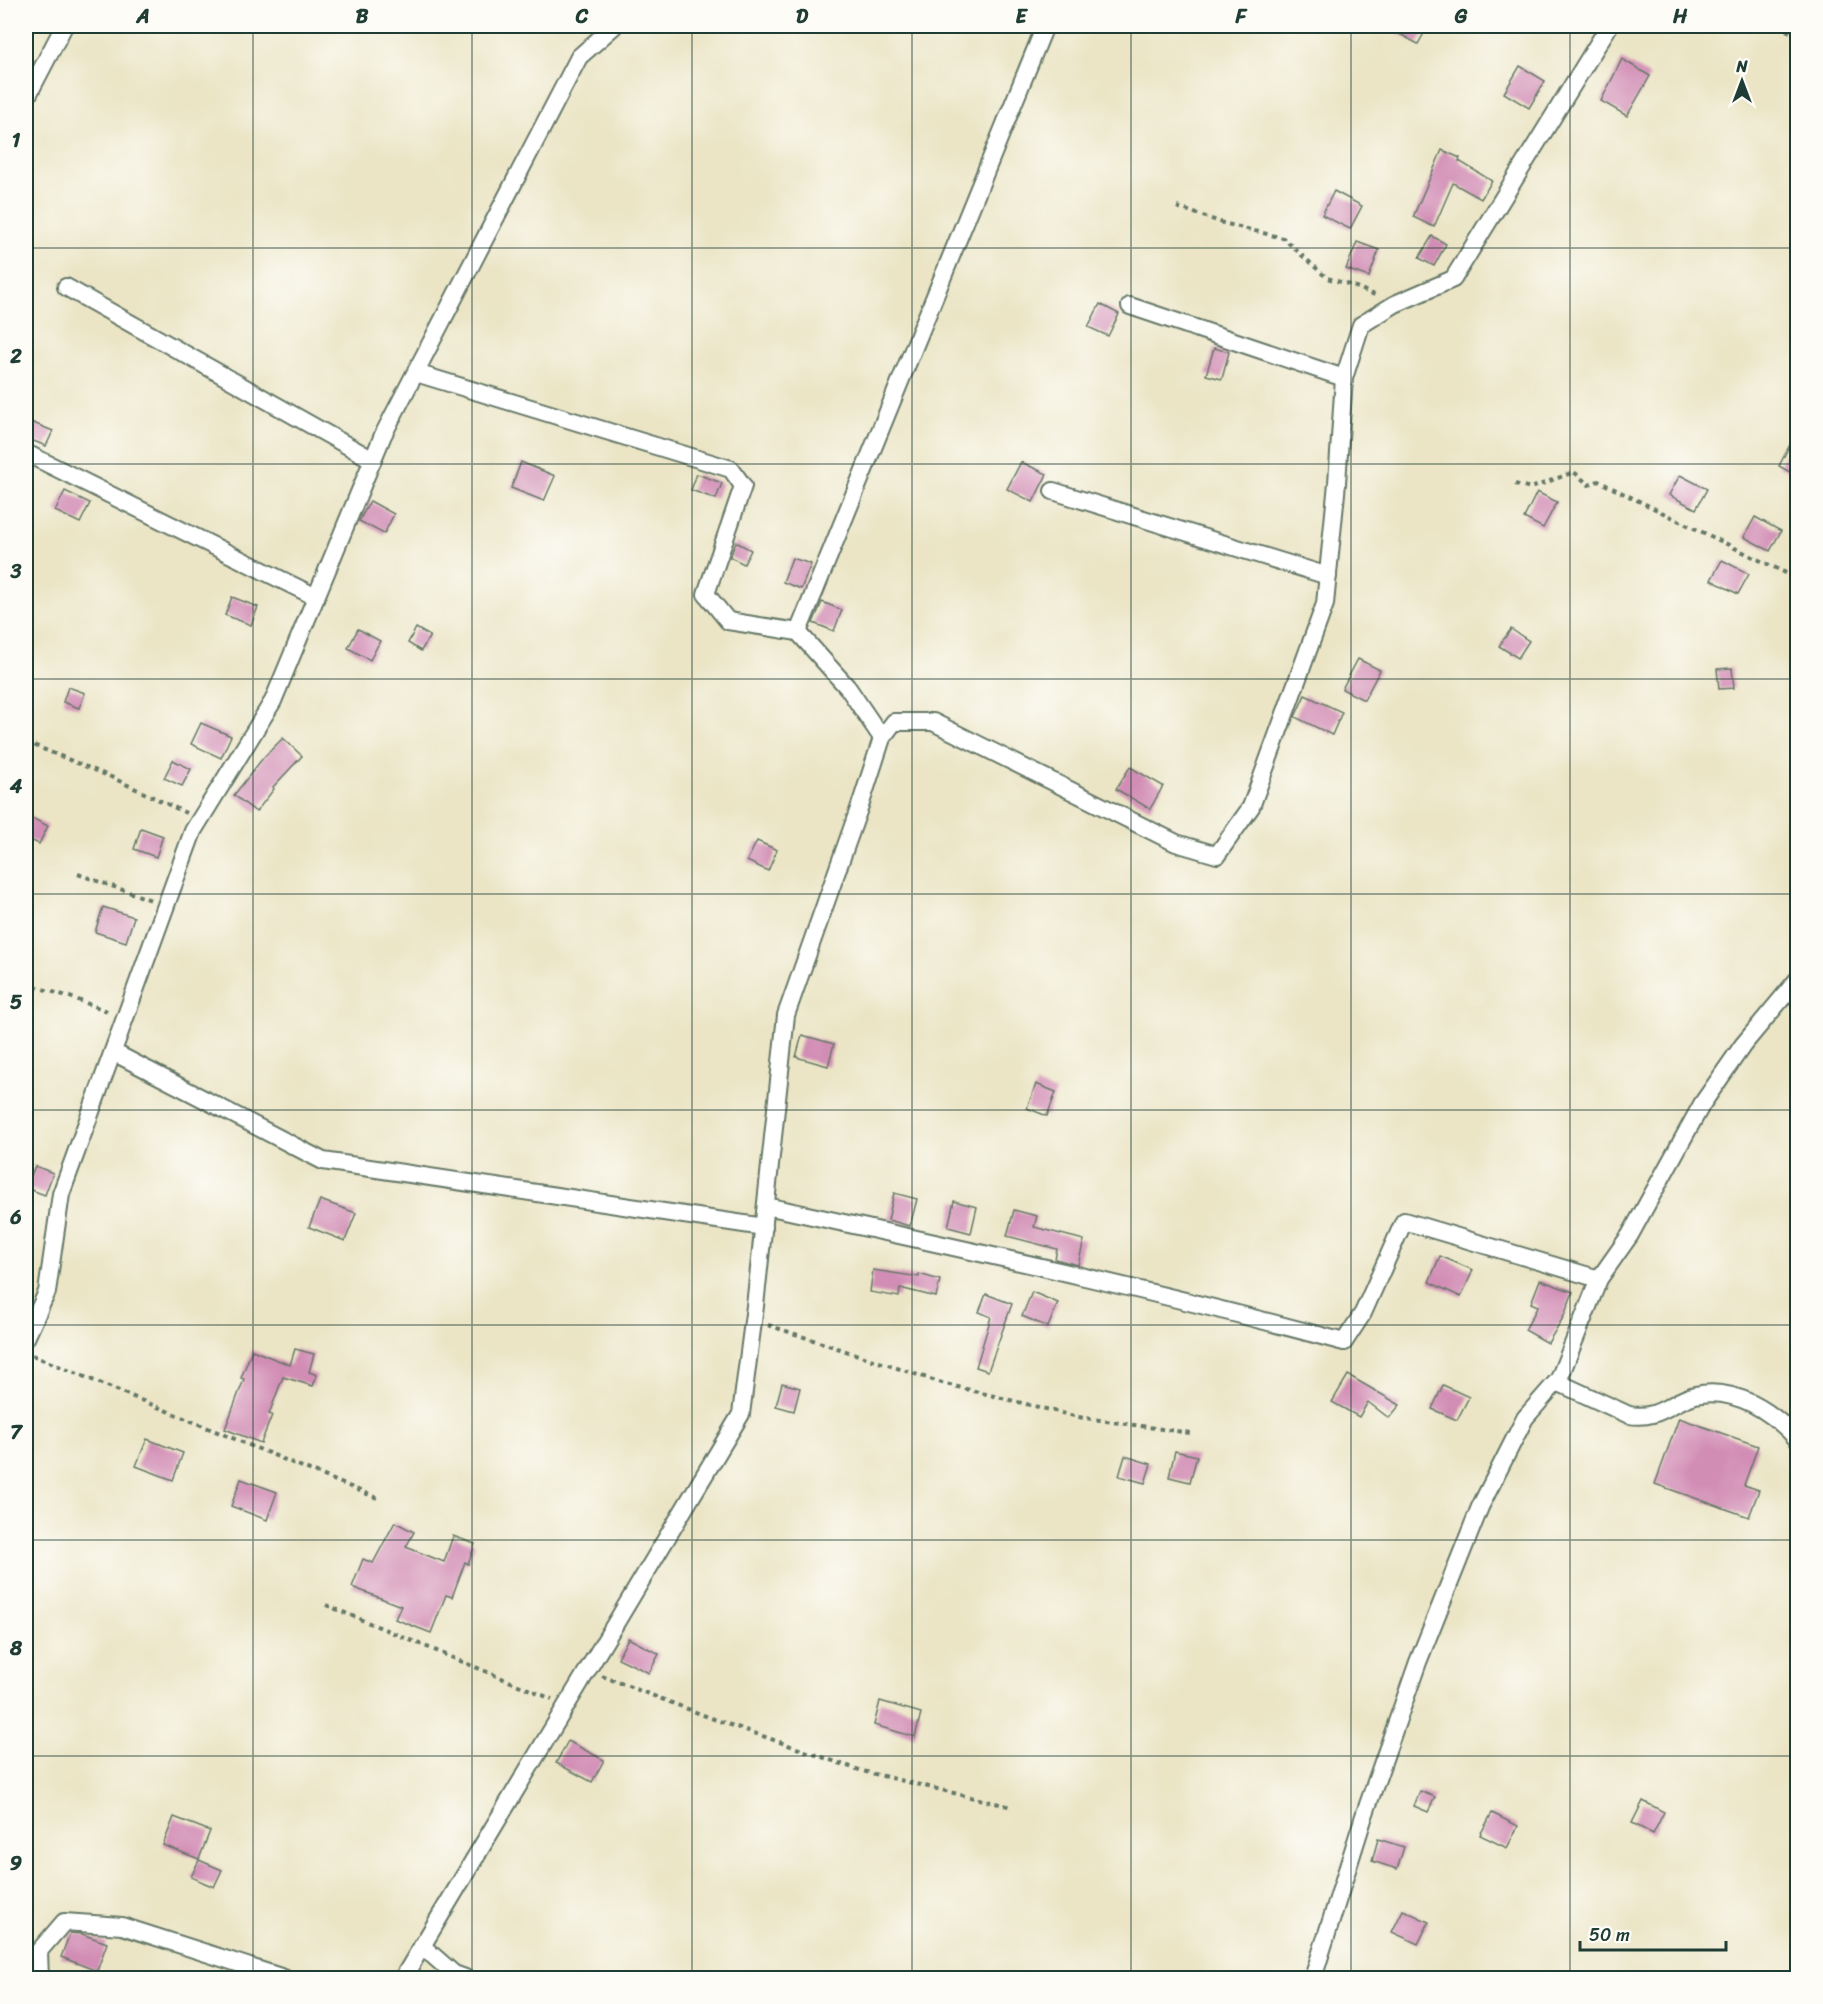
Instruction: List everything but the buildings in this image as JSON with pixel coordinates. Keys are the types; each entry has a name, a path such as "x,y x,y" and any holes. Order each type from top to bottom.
{"street":[{"path":"26,99 64,26"},
{"path":"26,1338 47,1292 61,1194 193,831 273,701 383,435 579,57 614,26"},
{"path":"798,632 1046,26"},
{"path":"403,1978 741,1414 754,1320 786,1015 882,738 894,723 933,723 1176,843 1217,855 1251,807 1325,604 1337,483 1344,378 1361,325 1395,304 1453,279 1609,26"},
{"path":"66,287 373,460"},
{"path":"1130,306 1344,378"},
{"path":"416,373 731,469 743,486 706,594 728,621 798,632 848,688 882,738"},
{"path":"26,453 316,597"},
{"path":"1053,491 1328,576"},
{"path":"1313,1978 1364,1816 1418,1662 1476,1518 1525,1418 1557,1382 1599,1279 1630,1235 1702,1104 1743,1045 1797,979"},
{"path":"112,1052 323,1161 764,1227"},
{"path":"766,1206 1204,1304 1344,1342 1363,1313 1404,1221 1599,1279"},
{"path":"1557,1382 1629,1415 1642,1417 1659,1413 1695,1395 1728,1393 1762,1408 1797,1440"},
{"path":"40,1978 39,1952 64,1923 122,1926 284,1978"},
{"path":"422,1946 454,1974 465,1978"}],"path":[{"path":"1778,26 1797,36"},
{"path":"1177,207 1223,223 1283,238 1327,278 1382,296"},
{"path":"1515,484 1531,488 1574,472 1589,485 1598,481 1792,576 1797,564"},
{"path":"26,742 111,777 200,819"},
{"path":"78,874 166,905"},
{"path":"26,984 103,1009 124,1020"},
{"path":"754,1320 942,1383 1078,1416 1190,1433"},
{"path":"26,1352 377,1498"},
{"path":"326,1605 475,1669 567,1705"},
{"path":"587,1671 862,1771 1012,1807"}]}
